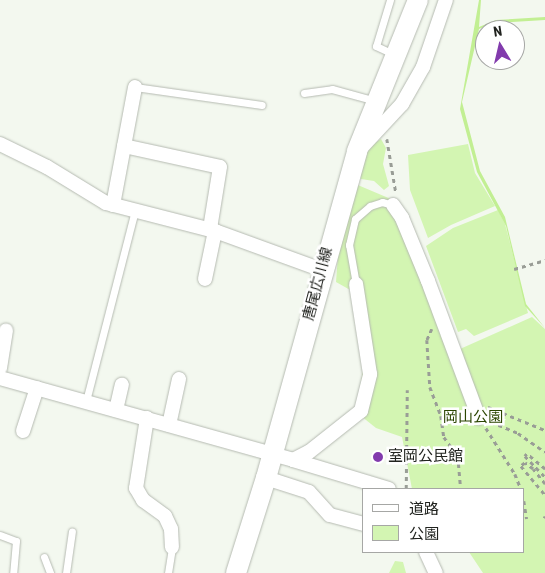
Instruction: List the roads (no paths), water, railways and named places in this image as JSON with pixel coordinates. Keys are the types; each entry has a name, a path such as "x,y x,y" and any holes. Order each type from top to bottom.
{"main road":[{"name":"唐尾広川線","path":"236,573 266,478 322,270 358,151 376,101 418,0"}],"street":[{"path":"358,151 384,126 402,104 423,68 446,0"},
{"path":"113,205 135,87"},
{"path":"0,144 113,205 212,230 322,270"},
{"path":"124,146 220,167 205,280"},
{"path":"393,205 402,218 477,413"},
{"path":"293,460 309,452 361,411 370,374 356,284"},
{"path":"0,368 6,330"},
{"path":"0,378 147,418 387,488"},
{"path":"169,425 179,378"},
{"path":"116,410 122,385"},
{"path":"23,431 37,388"},
{"path":"147,418 136,484 143,500 165,516 171,529 172,548"},
{"path":"266,478 309,492 330,515 362,523"},
{"path":"122,489 136,484"},
{"path":"426,553 436,573"}],"lane":[{"path":"390,0 376,46 395,55"},
{"path":"135,87 262,105"},
{"path":"304,93 332,89 376,101"},
{"path":"356,284 349,246 355,219 370,206 382,202 393,205"},
{"path":"86,401 135,210"},
{"path":"66,573 72,531"},
{"path":"0,535 16,540 12,573"},
{"path":"168,573 172,548"},
{"path":"44,557 50,573"}],"place":[{"name":"室岡公民館","path":"378,457"}],"park label":[{"name":"岡山公園","path":"473,418"}]}
